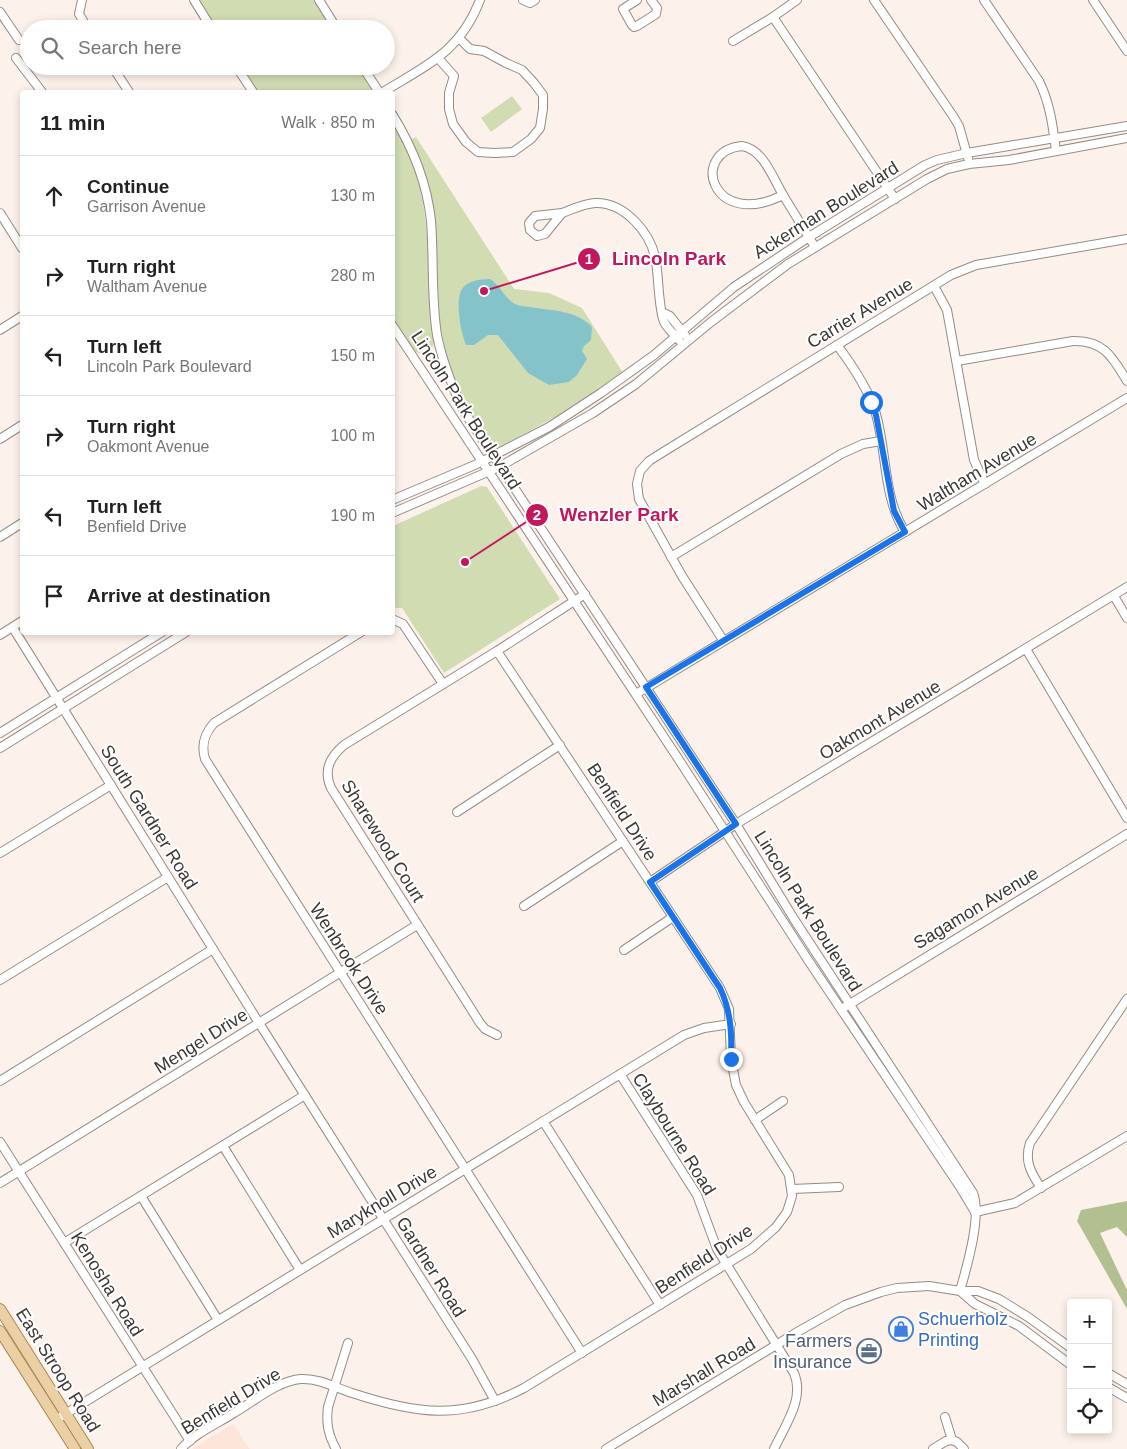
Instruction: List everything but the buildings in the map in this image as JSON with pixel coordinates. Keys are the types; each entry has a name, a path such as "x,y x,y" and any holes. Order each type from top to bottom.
{"main road":[{"name":"East Stroop Road","path":"0,1309 88,1449"},
{"name":"East Stroop Road","path":"0,1331 74,1449"}],"street":[{"path":"82,0 79,14 83,20"},
{"path":"194,0 206,20"},
{"path":"319,0 332,20"},
{"path":"384,90 438,58 459,38 469,24 480,0"},
{"path":"523,0 530,3 535,0"},
{"path":"619,0 632,25 637,26 657,11 651,0"},
{"path":"624,9 637,0"},
{"path":"733,41 797,0"},
{"path":"874,0 960,126 969,164"},
{"path":"984,0 1045,93 1056,152"},
{"path":"1093,0 1127,51"},
{"path":"0,12 20,40"},
{"path":"773,17 895,199"},
{"path":"438,58 454,76 449,93 449,109 453,124 466,142 478,152 494,153 513,152 531,140 540,128 544,109 543,95 522,70 484,51 470,49 459,38"},
{"path":"16,58 20,63"},
{"path":"29,75 40,90"},
{"path":"118,75 128,90"},
{"path":"242,75 252,90"},
{"path":"369,75 380,90"},
{"name":"Lincoln Park Boulevard","path":"395,120 411,149 428,204 431,220 434,310 437,333 445,366 463,410 736,824 794,919 976,1200 972,1241 960,1291"},
{"name":"Ackerman Boulevard","path":"395,499 482,462 549,427 654,355 734,287 808,237 887,188 937,160 1054,137 1127,126"},
{"name":"Ackerman Boulevard","path":"395,512 500,467 593,414 636,384 769,278 815,247 947,169 969,164 1009,160 1056,152 1127,138"},
{"path":"783,195 751,205 738,204 718,191 713,183 715,164 731,148 748,147 759,155 815,247"},
{"path":"562,213 586,204 596,203 614,207 630,217 646,235 656,260 658,294 662,312 670,316 687,343"},
{"path":"0,213 20,245"},
{"name":"Carrier Avenue","path":"672,557 639,499 638,478 640,471 649,461 951,275 976,266 1127,240"},
{"path":"934,286 946,310 974,460 985,484"},
{"path":"0,330 20,317"},
{"name":"Lincoln Park Boulevard","path":"395,330 975,1212"},
{"path":"957,361 1073,341 1084,341 1092,342 1105,350 1127,382"},
{"path":"837,345 871,402 876,415 894,511 905,532"},
{"name":"Waltham Avenue","path":"636,694 1127,398"},
{"path":"0,439 20,426"},
{"path":"723,640 690,590 672,557 841,454 863,444 881,441"},
{"path":"0,537 20,524"},
{"name":"Oakmont Avenue","path":"650,882 736,824 1127,588"},
{"name":"Sharewood Court","path":"497,1036 480,1023 417,925 330,788 327,769 331,759 344,745 497,651 585,594"},
{"path":"1114,596 1127,618"},
{"path":"395,620 403,624 444,684"},
{"path":"0,635 20,623"},
{"name":"South Gardner Road","path":"13,628 259,1023"},
{"path":"0,733 157,635"},
{"path":"0,748 181,635"},
{"name":"Wenbrook Drive","path":"356,635 214,723 205,735 203,743 205,759 582,1353"},
{"path":"1026,649 1127,818"},
{"name":"Benfield Drive","path":"181,1449 190,1441 282,1384 301,1379 310,1379 392,1405 429,1411 468,1409 495,1401 524,1388 727,1265 764,1238 782,1221 790,1204 792,1189 784,1166 744,1102 733,1074 729,1009 720,988 497,651"},
{"path":"458,812 560,745"},
{"path":"0,853 111,785"},
{"name":"Sagamon Avenue","path":"842,1009 1127,834"},
{"path":"524,906 623,841"},
{"path":"0,980 168,877"},
{"path":"624,950 673,917"},
{"name":"Mengel Drive","path":"0,1183 417,925"},
{"path":"0,1081 213,949"},
{"path":"1041,1188 1027,1162 1027,1149 1127,999"},
{"name":"Gardner Road","path":"259,1023 472,1359 495,1401"},
{"name":"Maryknoll Drive","path":"56,1420 684,1035 704,1028 731,1024"},
{"name":"Claybourne Road","path":"620,1074 697,1196 712,1238 794,1373 798,1396 774,1449"},
{"path":"64,1243 305,1095"},
{"path":"755,1120 784,1101"},
{"path":"542,1121 660,1305"},
{"path":"975,1212 1015,1203 1127,1136"},
{"name":"Kenosha Road","path":"0,1142 190,1441"},
{"path":"223,1146 300,1270"},
{"path":"792,1189 839,1187"},
{"path":"141,1196 218,1320"},
{"name":"Marshall Road","path":"606,1449 777,1344 846,1305 881,1292 904,1287 929,1286 960,1291 978,1291 999,1299 1067,1345"},
{"name":"Marshall Road","path":"960,1291 975,1304 1019,1326 1067,1363"},
{"path":"336,1449 327,1426 328,1407 348,1343"},
{"path":"1112,1375 1127,1384"},
{"path":"1111,1389 1127,1398"},
{"path":"945,1418 952,1440"},
{"path":"933,1449 946,1441 952,1440 964,1449"}],"shaded area":[{"path":"233,1424 250,1449 193,1449 193,1448"}],"green space":[{"path":"199,0 314,0 327,20 211,20"},
{"path":"247,75 363,75 372,90 257,90"},
{"path":"512,96 522,109 491,132 481,118"},
{"path":"395,128 413,167 424,210 434,343 432,348 421,354 412,349 395,323"},
{"path":"416,137 514,289 549,293 582,308 623,373 571,408 501,447 488,442 475,423 462,399 446,350 436,299 424,172 411,140"},
{"path":"481,486 487,487 560,599 444,673 402,608 395,607 395,525"},
{"path":"1127,1201 1127,1237 1117,1227 1100,1233 1127,1290 1127,1309 1077,1221 1081,1210"}],"water":[{"path":"490,279 515,304 572,314 586,321 592,327 591,340 584,346 582,351 587,359 577,375 569,382 549,385 528,373 498,335 488,335 474,345 466,345 459,317 459,297 464,287 473,281"}],"place":[{"name":"Lincoln Park","path":"484,291"},
{"name":"Wenzler Park","path":"465,562"},
{"name":"Schuerholz Printing","path":"901,1329"},
{"name":"Farmers Insurance","path":"869,1351"}],"route":[{"path":"731,1059 732,1039 729,1009 720,988 650,882 736,824 646,687 905,532 894,511 876,415 871,402"}]}
